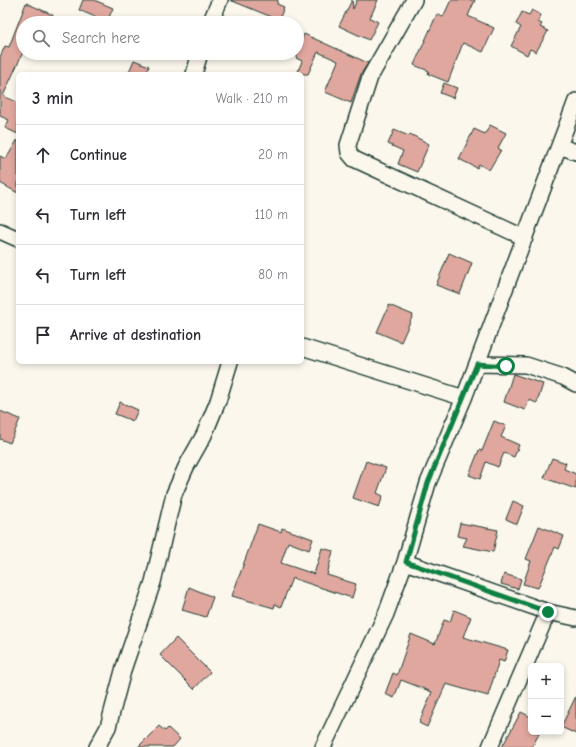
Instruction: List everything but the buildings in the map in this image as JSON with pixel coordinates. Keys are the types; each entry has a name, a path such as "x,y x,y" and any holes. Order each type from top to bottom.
{"street":[{"path":"213,16 220,0"},
{"path":"414,0 370,77 348,145 349,153 354,159 524,238"},
{"path":"195,72 198,60"},
{"path":"323,747 386,614 406,562 428,483 464,398 576,101"},
{"path":"559,146 576,152"},
{"path":"0,231 16,238"},
{"path":"304,348 464,398"},
{"path":"98,747 108,727 124,667 153,582 174,494 213,415 229,364"},
{"path":"477,364 526,365 564,377 576,384"},
{"path":"406,562 548,612 576,618"},
{"path":"490,747 548,612"}],"route":[{"path":"506,366 477,364 428,483 406,562 548,612"}]}
